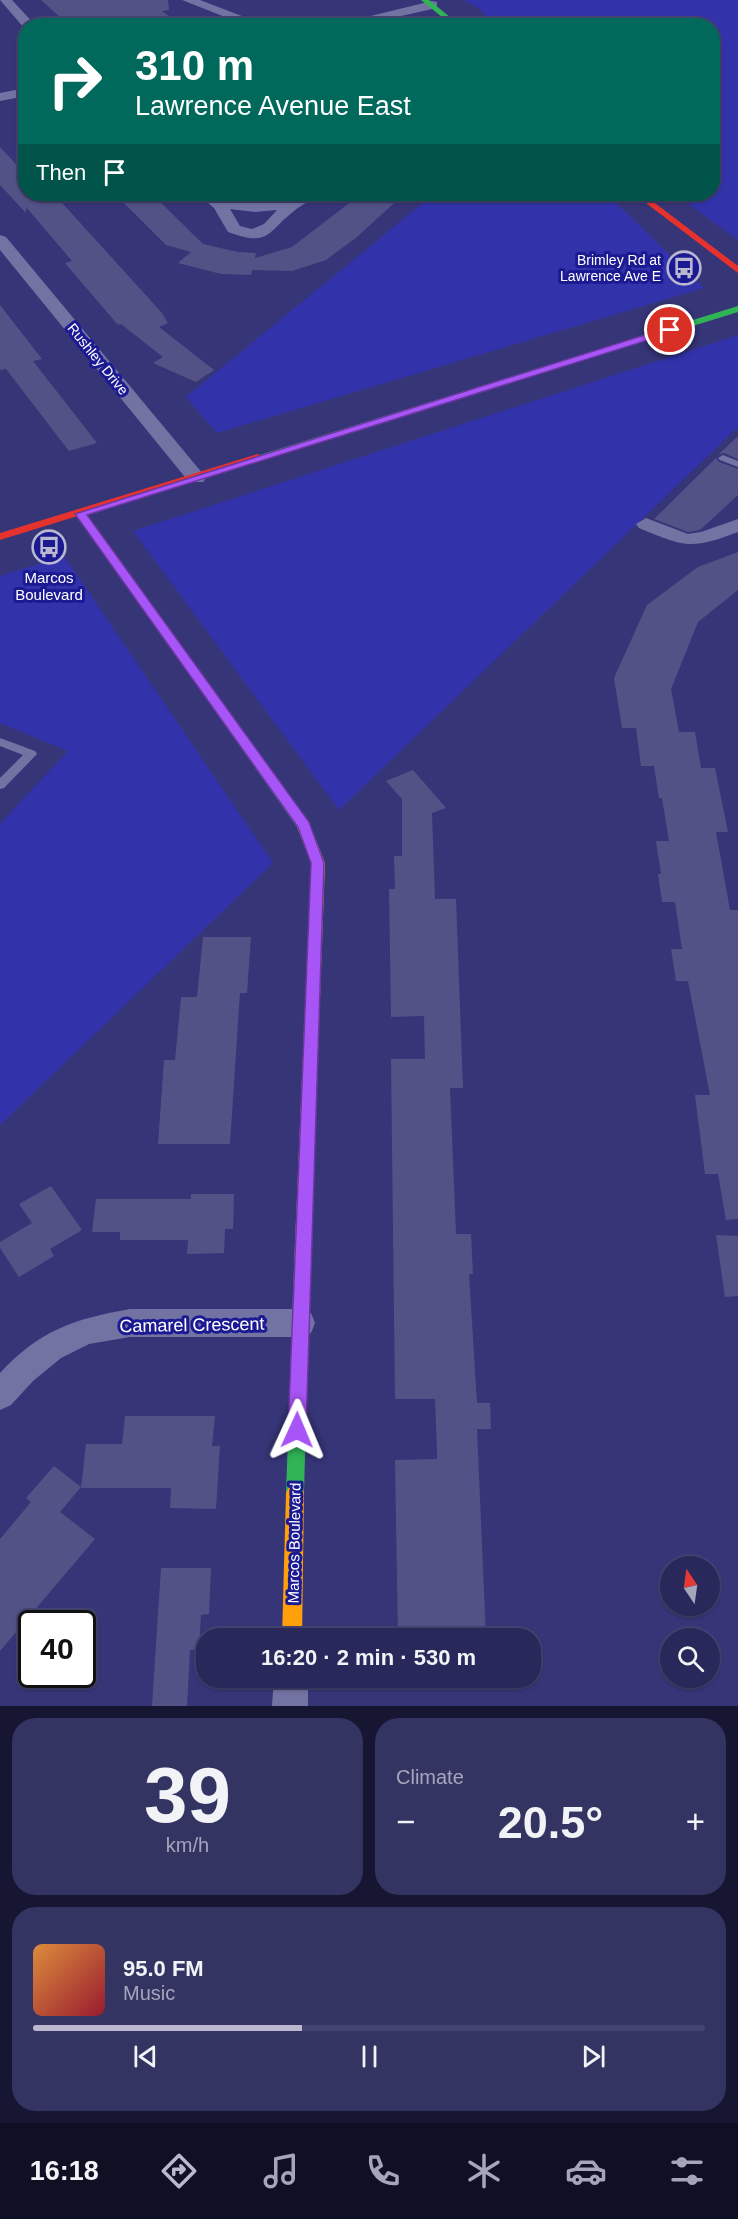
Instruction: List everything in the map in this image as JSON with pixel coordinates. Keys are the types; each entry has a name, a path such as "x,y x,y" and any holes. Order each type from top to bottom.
{"main road":[{"path":"428,3 448,18"},
{"path":"647,201 738,270"},
{"path":"0,537 81,514 738,309"},
{"name":"Marcos Boulevard","path":"81,514 304,826 318,863 300,1323 292,1628"}],"street":[{"path":"5,0 22,18"},
{"path":"188,0 239,18"},
{"path":"368,18 428,3"},
{"path":"0,97 18,94"},
{"path":"215,201 220,205 234,230 251,234 269,230 281,215 298,201"},
{"path":"219,201 230,206 255,208 286,201"},
{"name":"Rushley Drive","path":"0,240 196,478"},
{"path":"646,524 686,540 704,538 738,525"},
{"name":"Camarel Crescent","path":"0,1395 22,1371 50,1348 85,1331 130,1323 300,1323"},
{"path":"290,1706 291,1688"}],"lane":[{"path":"723,458 738,464"},
{"path":"0,742 31,754 0,785"}],"shaded area":[{"path":"464,0 738,0 738,240 685,201 720,201 720,18 488,18 477,7"},
{"path":"425,201 614,201 704,288 217,433 186,397"},
{"path":"738,335 738,427 339,810 133,531"},
{"path":"64,556 273,863 0,1125 0,824 68,751 0,723 0,576"}],"building":[{"path":"41,0 168,0 169,10 162,11 171,18 61,18"},
{"path":"0,147 18,166 18,201 60,201 162,313 168,323 159,327 214,370 196,382 153,363 163,357 121,324 118,325 65,263 72,261 26,207 26,213 0,185"},
{"path":"122,201 159,201 203,244 238,252 256,253 255,258 292,247 352,201 396,201 357,237 326,260 292,271 252,270 251,275 221,274 178,263 191,252 166,245"},
{"path":"0,305 42,359 33,361 97,443 69,451 6,369 0,370"},
{"path":"738,436 738,459 724,453 718,455"},
{"path":"716,458 719,462 738,469 738,495 700,530 688,532 654,519"},
{"path":"738,552 738,590 698,622 671,689 679,732 695,732 701,768 715,768 728,832 716,832 730,910 738,910 738,1219 726,1220 718,1174 705,1174 695,1095 710,1095 688,981 676,981 671,949 682,949 675,902 662,902 656,841 669,841 662,798 659,798 654,766 641,766 636,728 622,728 614,678 647,605 698,567"},
{"path":"413,770 446,808 432,813 435,899 456,899 463,1088 450,1088 456,1234 471,1234 473,1274 469,1274 477,1403 490,1403 491,1429 477,1429 486,1628 398,1628 395,1460 437,1459 435,1399 395,1399 391,1059 425,1059 424,1016 391,1017 389,889 395,889 394,856 402,856 402,799 386,781"},
{"path":"203,937 251,937 247,993 240,993 230,1144 158,1144 164,1060 175,1060 181,997 197,997"},
{"path":"51,1186 82,1230 50,1249 54,1256 19,1277 0,1248 0,1242 32,1223 19,1204"},
{"path":"191,1194 234,1194 233,1229 225,1229 224,1253 187,1254 188,1240 120,1240 120,1232 92,1232 96,1199 191,1199"},
{"path":"716,1235 738,1236 738,1296 725,1297"},
{"path":"125,1416 215,1416 212,1446 220,1446 216,1509 170,1508 171,1488 81,1488 86,1444 122,1444"},
{"path":"54,1466 81,1487 60,1512 95,1539 35,1610 18,1610 18,1630 0,1651 0,1539 31,1502 26,1498"},
{"path":"161,1568 211,1568 209,1614 201,1615 200,1628 196,1628 196,1650 190,1650 187,1706 152,1706"}],"traffic: fast":[{"path":"425,0 448,18"},
{"path":"258,457 738,309"},
{"path":"81,514 304,827"},
{"path":"295,1493 302,1268"}],"traffic: slow":[{"path":"302,1268 318,863 304,827"},
{"path":"292,1628 295,1493"}],"traffic: jam":[{"path":"647,201 738,270"},
{"path":"0,537 258,457"}],"place":[{"name":"Brimley Rd at Lawrence Ave E","path":"684,268"},
{"name":"Marcos Boulevard","path":"49,547"}],"route":[{"path":"297,1430 318,863 304,826 81,514 670,330"}]}
